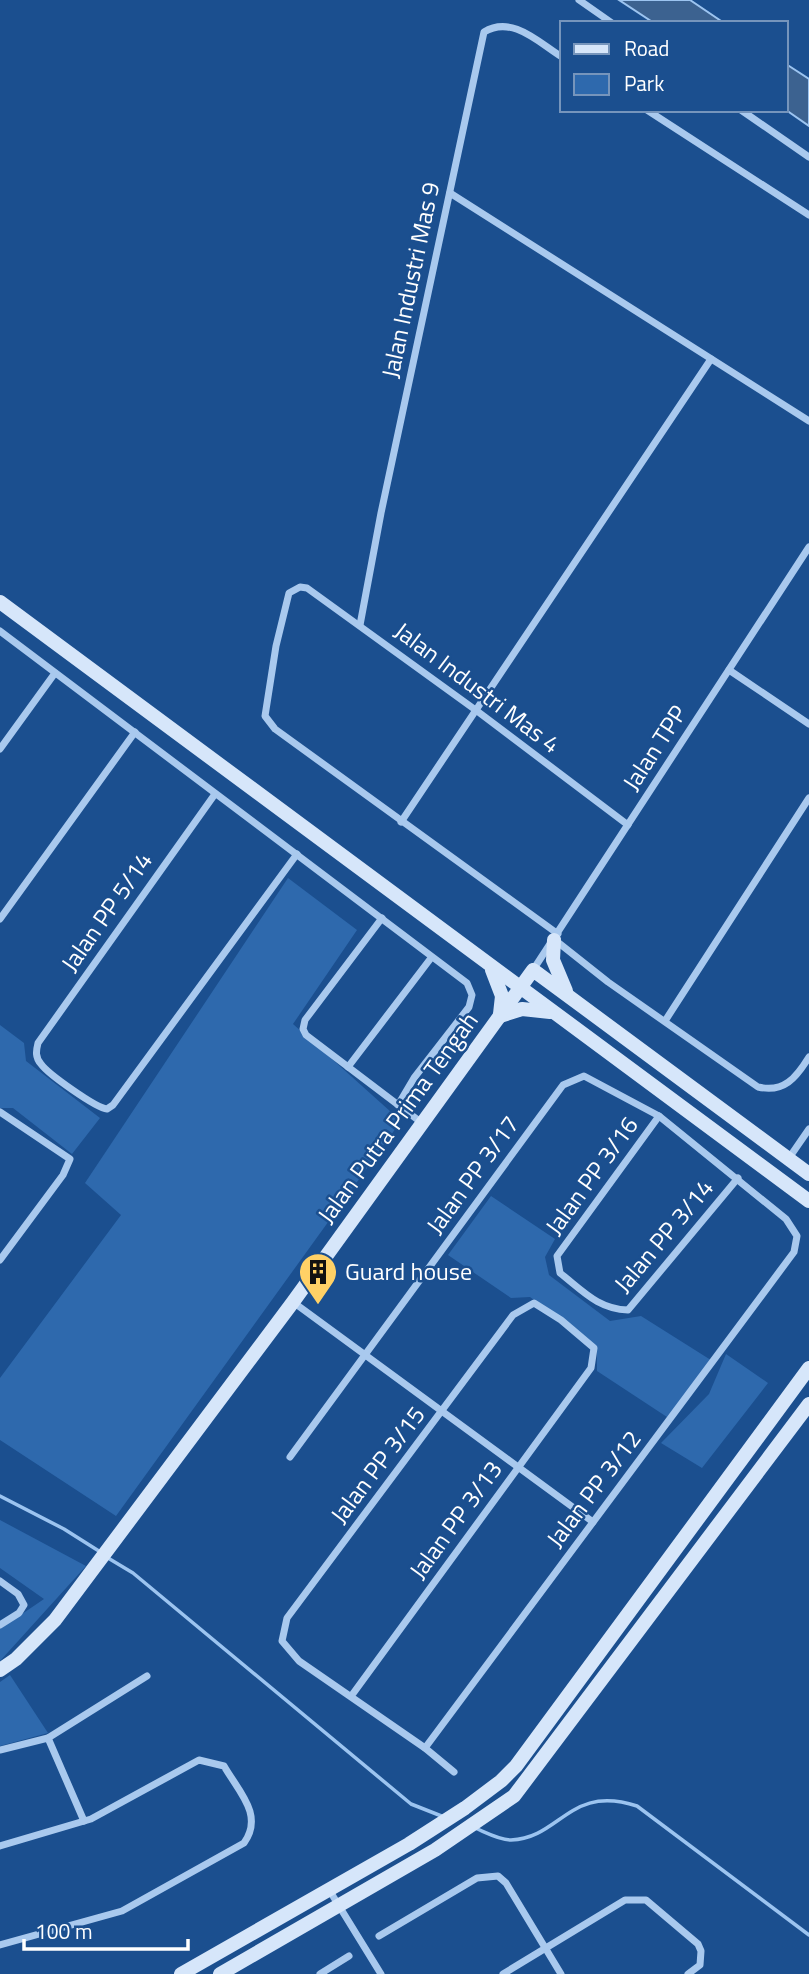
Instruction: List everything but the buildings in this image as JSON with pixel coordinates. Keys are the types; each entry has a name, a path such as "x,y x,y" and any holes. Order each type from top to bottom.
{"street":[{"path":"579,0 609,21"},
{"name":"Jalan Industri Mas 9","path":"360,625 381,513 484,32 495,25 508,24 560,56"},
{"path":"650,112 809,215"},
{"path":"744,112 809,157"},
{"path":"450,193 809,421"},
{"path":"711,359 401,822 665,1021 758,1087 772,1090 788,1084 809,1057"},
{"name":"Jalan TPP","path":"533,970 809,547"},
{"name":"Jalan Industri Mas 4","path":"401,822 275,729 265,716 276,646 289,593 300,586 360,625 628,825"},
{"path":"0,602 809,1201"},
{"path":"0,631 467,984 471,995 469,1007 414,1078 398,1105"},
{"path":"729,670 809,724"},
{"path":"0,749 55,673"},
{"path":"0,919 135,732"},
{"name":"Jalan PP 5/14","path":"215,794 38,1043 36,1055 41,1066 96,1106 107,1109 113,1105 297,854"},
{"path":"665,1021 809,798"},
{"path":"382,918 306,1020 303,1030 423,1123"},
{"path":"556,937 553,960 568,995"},
{"path":"348,1067 432,958"},
{"path":"489,965 502,996 500,1016 522,1009 554,1013"},
{"path":"533,970 788,1159 807,1169"},
{"name":"Jalan Putra Prima Tengah","path":"0,1670 16,1659 55,1620 293,1302 533,970"},
{"name":"Jalan PP 3/17","path":"290,1457 564,1085 584,1076 659,1116"},
{"path":"0,1260 63,1175 70,1159 2,1113"},
{"path":"659,1116 738,1178"},
{"name":"Jalan PP 3/16","path":"581,1290 560,1273 557,1256 659,1116"},
{"path":"788,1159 808,1132"},
{"name":"Jalan PP 3/12","path":"425,1748 794,1252 797,1236 786,1219 738,1178"},
{"name":"Jalan PP 3/14","path":"581,1290 608,1310 628,1310 738,1178"},
{"path":"293,1302 593,1522"},
{"name":"Jalan PP 3/13","path":"352,1695 591,1368 594,1348 561,1320 534,1303 513,1315"},
{"name":"Jalan PP 3/15","path":"352,1695 299,1661 282,1641 287,1618 513,1315"},
{"path":"181,1974 409,1844 501,1781 516,1766 809,1368"},
{"path":"220,1974 435,1850 514,1796 809,1404"},
{"path":"0,1581 18,1594 24,1605 19,1613 0,1626"},
{"path":"0,1751 48,1738 147,1676"},
{"path":"352,1695 454,1772"},
{"path":"48,1738 84,1821"},
{"path":"0,1846 84,1821 198,1760 224,1766 254,1818 252,1833 244,1843 122,1911 0,1945"},
{"path":"379,1936 487,1875 498,1876 506,1883 561,1974"},
{"path":"328,1888 381,1974"},
{"path":"503,1974 625,1900 646,1900 698,1944 702,1958 700,1965 688,1974"},
{"path":"320,1974 349,1956"}],"green space":[{"path":"288,878 357,930 293,1024 401,1121 116,1516 0,1440 0,1378 121,1215 85,1183"},
{"path":"0,1025 24,1043 26,1061 100,1118 72,1154 13,1108 0,1108"},
{"path":"491,1196 555,1239 545,1257 549,1275 610,1321 641,1316 714,1362 667,1417 597,1371 597,1347 530,1297 511,1298 448,1255"},
{"path":"726,1354 768,1383 702,1468 661,1443 709,1394"},
{"path":"0,1520 86,1566 0,1661 0,1629 44,1599 0,1568"},
{"path":"10,1675 48,1733 0,1746 0,1682"}],"shaded area":[{"path":"619,0 690,0 721,21 651,21"},
{"path":"788,65 809,79 809,126 788,111"}],"waterway":[{"path":"0,1496 64,1529 102,1553"},
{"path":"108,1558 133,1573 411,1804 444,1817"},
{"path":"475,1828 511,1840 542,1831 580,1807 596,1802 614,1801 637,1806 809,1935"}],"place":[{"name":"Guard house","path":"318,1306"}]}
